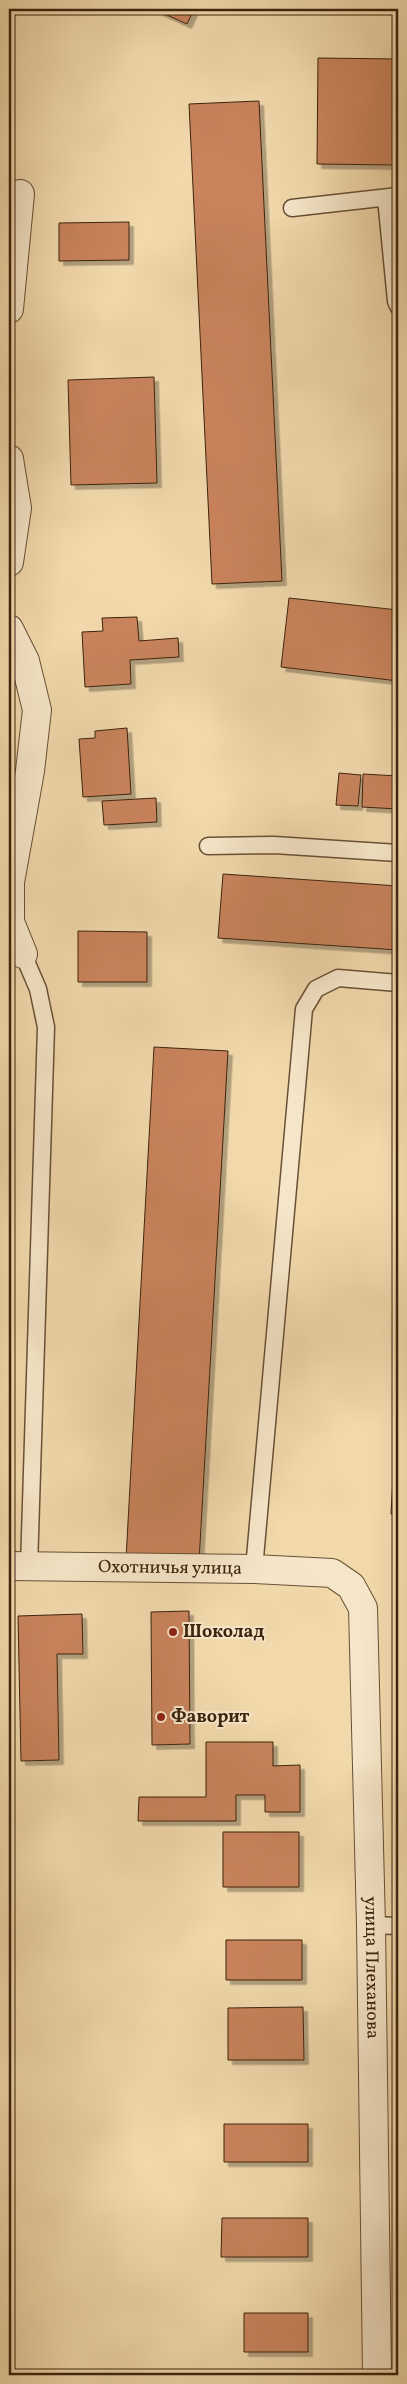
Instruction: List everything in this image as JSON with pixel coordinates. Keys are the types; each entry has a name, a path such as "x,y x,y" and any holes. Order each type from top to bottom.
{"street":[{"path":"9,310 20,194"},
{"path":"9,459 17,508 9,562"},
{"path":"9,629 25,661 37,710 30,771 10,882 10,922 23,954"},
{"name":"Охотничья улица","path":"19,1567 254,1570 332,1573"},
{"name":"улица Плеханова","path":"332,1573 352,1586 363,1608 371,1925 377,2375"}],"lane":[{"path":"292,208 392,197 396,301 398,306"},
{"path":"208,846 274,845 398,853"},
{"path":"19,1567 46,1027 38,988 23,954"},
{"path":"254,1570 304,1009 316,989 338,978 398,984"},
{"path":"371,1925 398,1926"}],"building":[{"path":"159,9 194,9 187,24 158,11"},
{"path":"318,58 398,59 398,151 395,151 395,165 317,164"},
{"path":"259,101 282,581 212,584 189,104"},
{"path":"129,222 129,260 59,261 59,223"},
{"path":"154,377 157,483 71,485 68,380"},
{"path":"289,598 398,610 398,681 281,667"},
{"path":"137,617 139,641 178,638 179,657 130,660 131,684 85,687 82,632 103,631 102,618"},
{"path":"127,728 131,794 83,797 79,739 95,738 95,731"},
{"path":"339,773 361,775 358,806 336,805"},
{"path":"363,774 398,776 398,809 362,807"},
{"path":"156,798 157,822 104,825 102,801"},
{"path":"223,874 398,886 398,950 218,938"},
{"path":"78,931 147,932 147,982 78,982"},
{"path":"154,1047 228,1051 199,1562 126,1559"},
{"path":"398,1386 398,1514 391,1514"},
{"path":"189,1611 190,1744 152,1745 151,1612"},
{"path":"82,1614 83,1654 57,1654 59,1760 21,1761 18,1616"},
{"path":"206,1742 273,1742 273,1766 300,1765 300,1812 265,1812 265,1795 236,1795 236,1821 138,1821 139,1797 206,1797"},
{"path":"223,1832 299,1832 299,1887 223,1887"},
{"path":"226,1940 302,1940 302,1980 226,1980"},
{"path":"303,2007 304,2060 228,2060 228,2008"},
{"path":"224,2124 308,2124 308,2162 224,2162"},
{"path":"222,2218 308,2218 308,2257 221,2257"},
{"path":"244,2313 308,2313 308,2352 244,2352"}],"place":[{"name":"Шоколад","path":"173,1632"},
{"name":"Фаворит","path":"161,1717"}]}
